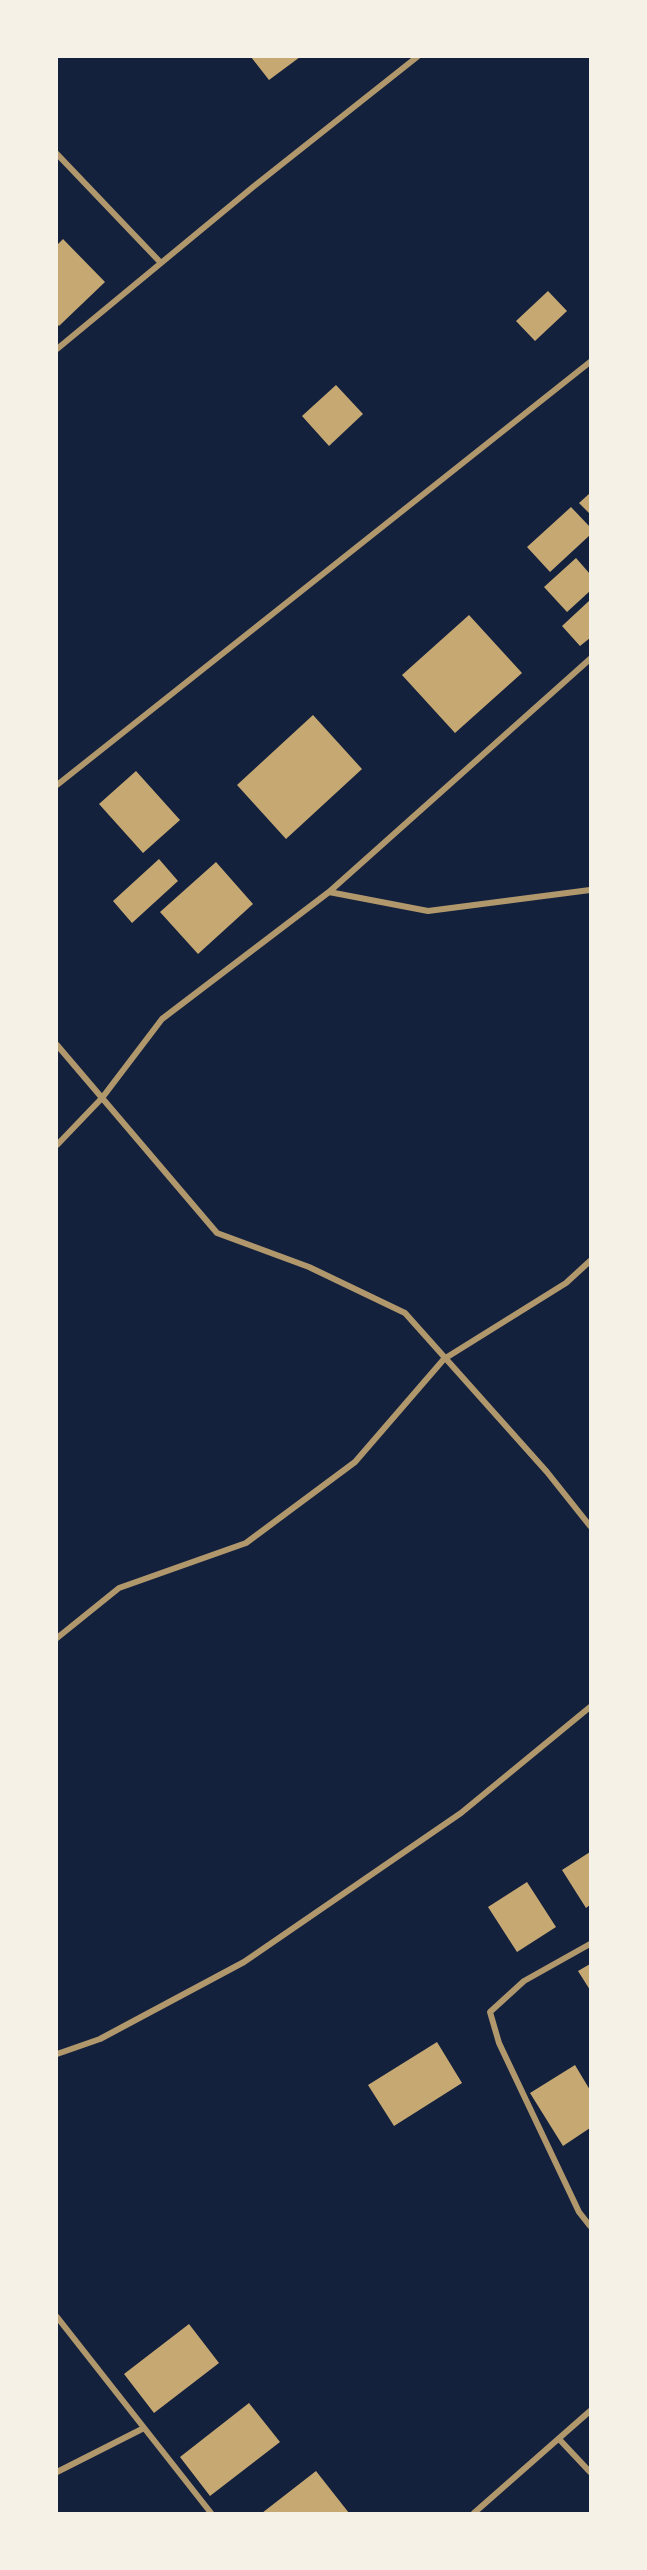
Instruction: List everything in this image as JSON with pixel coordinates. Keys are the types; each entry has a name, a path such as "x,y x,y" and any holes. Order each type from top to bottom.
{"street":[{"path":"57,349 161,262 417,57"},
{"path":"57,154 161,262"},
{"path":"57,785 590,362"},
{"path":"57,1145 102,1098 162,1019 328,892 590,659"},
{"path":"328,892 428,911 590,890"},
{"path":"57,1045 217,1233 309,1267 405,1313 547,1472 590,1526"},
{"path":"57,1638 119,1588 246,1543 356,1462 444,1359 566,1283 590,1261"},
{"path":"57,2054 100,2039 244,1962 461,1813 590,1707"},
{"path":"590,1944 524,1981 490,2012 498,2043 579,2212 590,2226"},
{"path":"57,2317 211,2513"},
{"path":"474,2513 590,2411"},
{"path":"57,2472 144,2428"},
{"path":"559,2439 590,2472"}],"building":[{"path":"251,57 300,57 269,80"},
{"path":"63,239 105,282 59,326 57,324 57,245"},
{"path":"548,291 567,311 535,341 516,321"},
{"path":"336,385 363,414 329,446 302,416"},
{"path":"590,493 590,514 579,503"},
{"path":"571,507 590,527 590,535 550,572 527,547"},
{"path":"576,558 590,574 590,591 567,612 544,587"},
{"path":"590,600 590,638 580,646 562,626"},
{"path":"469,615 522,673 455,733 402,675"},
{"path":"313,715 362,769 286,839 237,785"},
{"path":"136,771 180,820 143,853 99,804"},
{"path":"159,859 178,881 132,923 113,901"},
{"path":"216,862 253,904 198,954 160,912"},
{"path":"590,1852 590,1905 586,1908 562,1870"},
{"path":"527,1882 556,1927 517,1952 488,1907"},
{"path":"590,1964 590,1990 578,1971"},
{"path":"437,2042 462,2083 394,2126 368,2085"},
{"path":"575,2065 590,2090 590,2128 563,2146 530,2093"},
{"path":"189,2324 219,2363 154,2413 124,2374"},
{"path":"249,2403 280,2442 210,2496 180,2457"},
{"path":"316,2471 349,2513 262,2513"}]}
